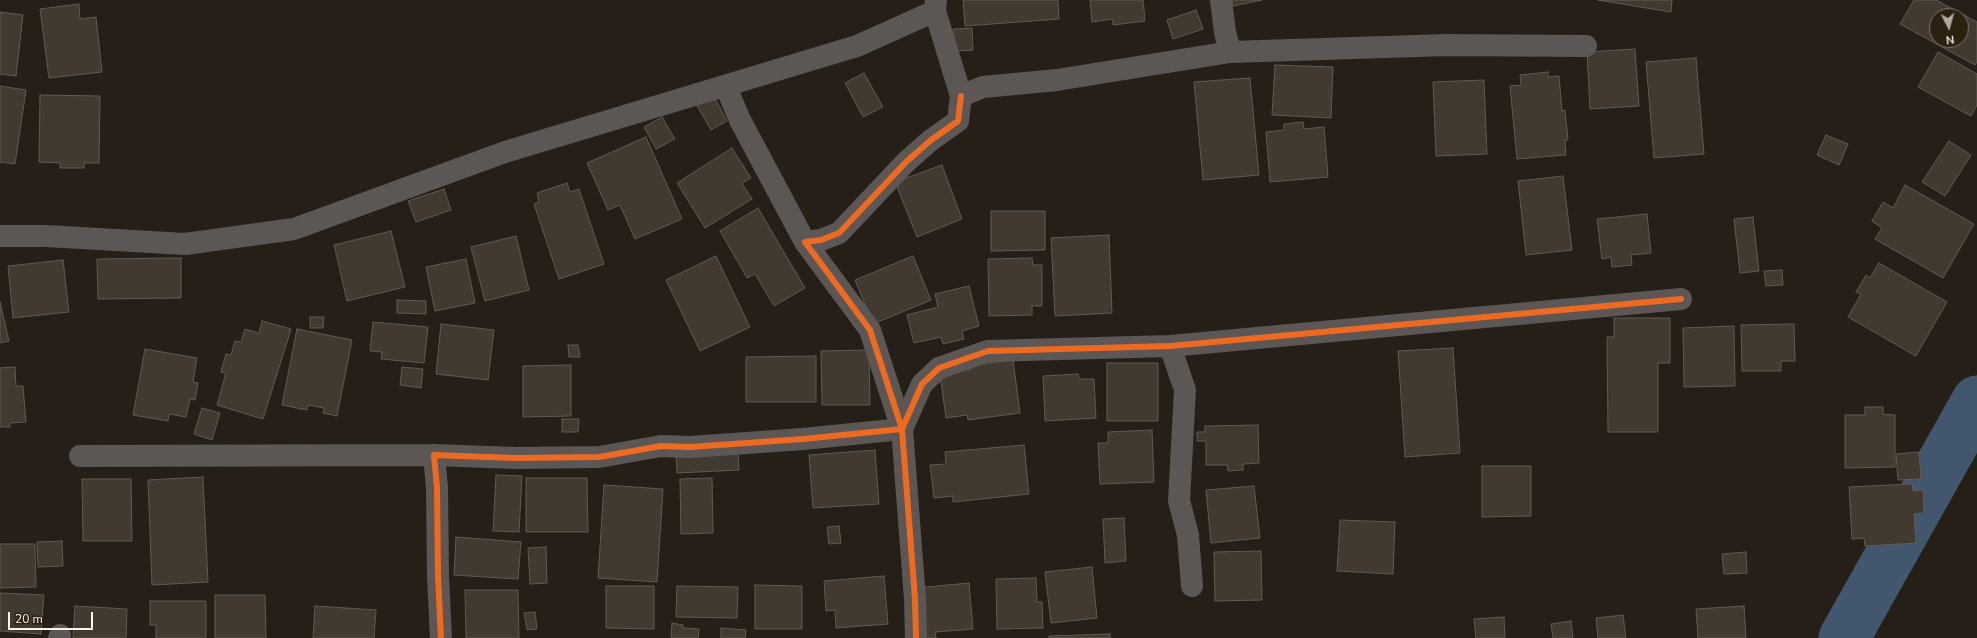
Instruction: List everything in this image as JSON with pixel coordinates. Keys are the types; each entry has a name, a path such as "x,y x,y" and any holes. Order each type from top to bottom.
{"street":[{"path":"1221,0 1225,32 1230,52"},
{"path":"0,236 46,236 185,244 294,229 505,152 726,87 857,46 936,5 961,96 958,121 931,140 906,162 839,233 821,240 805,242"},
{"path":"961,96 983,87 1056,80 1230,52 1447,45 1586,46"},
{"path":"726,87 740,120 805,242 870,330 902,428 915,599 916,638"},
{"path":"902,428 922,384 939,368 988,351 1170,346 1681,299"},
{"path":"1170,346 1185,390 1179,501 1188,535 1192,586"},
{"path":"80,456 434,455 514,458 599,457 661,446 690,447 803,439 902,428"},
{"path":"434,455 437,488 438,576 441,638"}],"building":[{"path":"963,0 1058,0 1059,19 965,26"},
{"path":"1090,0 1143,0 1145,21 1113,25 1113,19 1092,22"},
{"path":"1231,0 1262,0 1233,6"},
{"path":"1598,0 1672,0 1671,12"},
{"path":"1914,0 1936,0 1951,8 1929,8 1929,40 1900,24"},
{"path":"79,4 80,19 96,17 102,72 49,78 40,9"},
{"path":"1196,10 1203,29 1173,39 1167,20"},
{"path":"0,12 23,15 16,76 0,74"},
{"path":"1969,18 1977,22 1977,62 1975,65 1944,48 1969,48"},
{"path":"972,28 973,50 954,51 953,29"},
{"path":"1635,49 1639,106 1590,109 1587,52"},
{"path":"1938,52 1977,74 1977,105 1971,116 1918,87"},
{"path":"1696,58 1704,154 1654,158 1646,62"},
{"path":"1275,65 1333,67 1331,118 1272,115"},
{"path":"1548,72 1548,77 1559,76 1562,111 1565,110 1568,140 1565,140 1566,155 1517,159 1510,86 1521,85 1520,75"},
{"path":"864,73 883,107 863,117 845,83"},
{"path":"1250,78 1259,175 1203,180 1194,82"},
{"path":"1484,80 1487,154 1436,156 1433,82"},
{"path":"0,86 26,90 15,164 0,162"},
{"path":"40,95 100,96 99,163 84,163 84,168 60,168 60,163 39,162"},
{"path":"714,97 727,121 711,130 697,106"},
{"path":"662,117 675,139 656,149 644,127"},
{"path":"1303,122 1304,129 1324,127 1328,177 1270,182 1266,132 1284,130 1284,124"},
{"path":"1826,135 1848,144 1839,165 1817,155"},
{"path":"646,137 682,219 635,239 620,205 608,210 587,163"},
{"path":"1949,141 1971,155 1945,196 1922,182"},
{"path":"732,148 751,178 742,183 752,199 705,228 677,183"},
{"path":"942,165 962,219 917,237 895,182"},
{"path":"1563,176 1572,250 1526,255 1518,181"},
{"path":"567,183 570,192 579,189 604,264 559,279 534,204 539,202 537,193"},
{"path":"1905,185 1974,224 1943,278 1875,239 1882,228 1872,221 1883,202 1893,208"},
{"path":"444,189 451,210 416,222 408,201"},
{"path":"758,208 805,288 774,306 755,274 747,278 720,231"},
{"path":"991,211 1045,211 1045,250 991,251"},
{"path":"1647,214 1651,253 1631,255 1632,265 1612,267 1611,257 1602,259 1597,219"},
{"path":"1753,217 1759,271 1740,273 1734,219"},
{"path":"391,231 405,287 347,301 334,245"},
{"path":"1109,235 1112,313 1055,316 1051,238"},
{"path":"516,236 529,290 485,301 471,247"},
{"path":"716,256 750,327 700,351 666,280"},
{"path":"913,256 931,300 873,324 855,280"},
{"path":"181,258 181,298 98,299 97,259"},
{"path":"1032,258 1033,265 1042,265 1042,306 1032,306 1032,315 989,316 988,259"},
{"path":"466,259 475,303 435,311 426,267"},
{"path":"63,260 69,312 13,318 8,266"},
{"path":"1879,263 1947,302 1916,356 1848,317 1861,294 1856,292 1866,275 1870,278"},
{"path":"1782,270 1783,285 1766,286 1764,271"},
{"path":"969,286 979,326 962,331 964,339 943,344 941,337 914,343 907,315 938,307 935,294"},
{"path":"397,300 426,301 426,314 397,313"},
{"path":"0,302 9,341 0,343"},
{"path":"310,317 324,317 323,328 310,328"},
{"path":"1614,318 1670,318 1670,363 1658,363 1658,432 1608,432 1607,337 1614,337"},
{"path":"262,321 291,329 263,419 217,405 226,373 221,372 226,354 231,355 235,341 241,342 245,329 259,333"},
{"path":"373,322 428,327 424,363 381,359 382,352 370,351"},
{"path":"441,324 494,330 488,380 436,374"},
{"path":"1794,324 1795,361 1781,361 1781,371 1742,371 1741,325"},
{"path":"1734,326 1735,386 1684,387 1683,328"},
{"path":"297,329 352,340 337,416 323,413 324,408 308,405 307,410 282,405"},
{"path":"568,345 578,345 580,357 569,357"},
{"path":"1453,348 1460,453 1405,457 1398,351"},
{"path":"145,349 197,358 193,382 198,383 195,400 190,399 186,417 169,414 168,421 133,415"},
{"path":"869,350 870,405 822,405 821,351"},
{"path":"816,356 816,402 746,402 746,357"},
{"path":"1013,360 1020,413 968,420 967,415 946,418 940,374 971,369 970,365"},
{"path":"1107,363 1158,363 1158,421 1107,421"},
{"path":"571,365 571,416 523,417 523,366"},
{"path":"15,367 16,386 23,386 26,422 10,423 10,427 0,427 0,368"},
{"path":"402,367 423,369 421,388 400,385"},
{"path":"1078,374 1079,379 1094,379 1096,418 1045,421 1043,376"},
{"path":"1865,407 1883,407 1883,414 1895,415 1895,467 1845,468 1845,415 1865,415"},
{"path":"202,408 220,413 212,440 194,434"},
{"path":"562,419 579,419 578,432 562,432"},
{"path":"1258,425 1259,463 1243,464 1243,470 1228,471 1227,465 1206,465 1206,441 1197,441 1197,432 1205,432 1205,426"},
{"path":"1152,430 1154,482 1100,484 1098,443 1108,443 1108,432"},
{"path":"1024,445 1029,494 953,502 953,496 934,498 930,465 946,464 945,452"},
{"path":"875,450 879,504 813,508 809,455"},
{"path":"738,451 739,470 677,473 676,455"},
{"path":"1919,452 1921,479 1898,480 1896,454"},
{"path":"1482,466 1531,466 1531,516 1482,517"},
{"path":"496,475 522,476 519,532 493,531"},
{"path":"203,477 208,582 152,585 148,480"},
{"path":"526,478 587,478 588,532 526,532"},
{"path":"712,478 713,533 681,534 680,479"},
{"path":"82,479 131,479 132,541 83,541"},
{"path":"1912,484 1913,491 1923,490 1924,513 1914,514 1916,543 1865,546 1864,538 1852,539 1849,487"},
{"path":"604,485 663,489 657,582 598,578"},
{"path":"1254,486 1260,538 1211,543 1206,490"},
{"path":"1124,518 1126,561 1105,563 1103,519"},
{"path":"1340,520 1395,522 1393,574 1337,571"},
{"path":"839,526 841,543 829,544 827,527"},
{"path":"456,537 521,542 518,579 454,575"},
{"path":"62,541 63,566 38,567 37,542"},
{"path":"0,544 35,544 36,587 0,588"},
{"path":"546,547 547,583 530,584 528,548"},
{"path":"1261,551 1262,600 1215,601 1214,552"},
{"path":"1746,552 1747,573 1724,574 1722,554"},
{"path":"1092,567 1097,618 1051,623 1045,572"},
{"path":"884,576 888,624 836,628 835,610 826,611 824,581"},
{"path":"1036,578 1037,602 1042,602 1043,628 997,629 996,579"},
{"path":"969,583 973,629 935,632 936,638 921,638 916,588"},
{"path":"755,585 802,586 802,629 755,629"},
{"path":"606,586 654,586 654,629 606,628"},
{"path":"677,586 738,587 737,618 676,617"},
{"path":"465,590 518,590 519,638 466,638"},
{"path":"0,593 44,595 41,634 0,631"},
{"path":"215,595 265,595 266,638 215,638"},
{"path":"150,601 206,601 206,638 156,638 156,625 150,625"},
{"path":"75,606 127,609 126,638 73,638"},
{"path":"315,606 376,610 374,638 313,638"},
{"path":"1744,606 1746,638 1698,638 1696,609"},
{"path":"535,612 537,629 527,630 524,613"},
{"path":"1623,615 1626,638 1598,638 1596,618"},
{"path":"1504,617 1505,638 1476,638 1474,619"},
{"path":"1571,621 1573,638 1553,638 1551,624"},
{"path":"672,623 683,625 683,628 699,629 698,638 671,638"},
{"path":"721,628 746,630 745,638 721,638"},
{"path":"1110,634 1110,638 1049,638 1049,636"}],"waterway":[{"path":"1844,638 1977,401"}],"cycle path":[{"path":"441,638 438,576 437,488 434,455 515,458 599,457 661,446 690,447 803,439 902,429 870,330 805,242 821,240 839,233 906,162 931,140 958,121 961,96"},
{"path":"916,638 915,599 902,429 922,384 939,368 988,351 1170,346 1681,299"}]}
